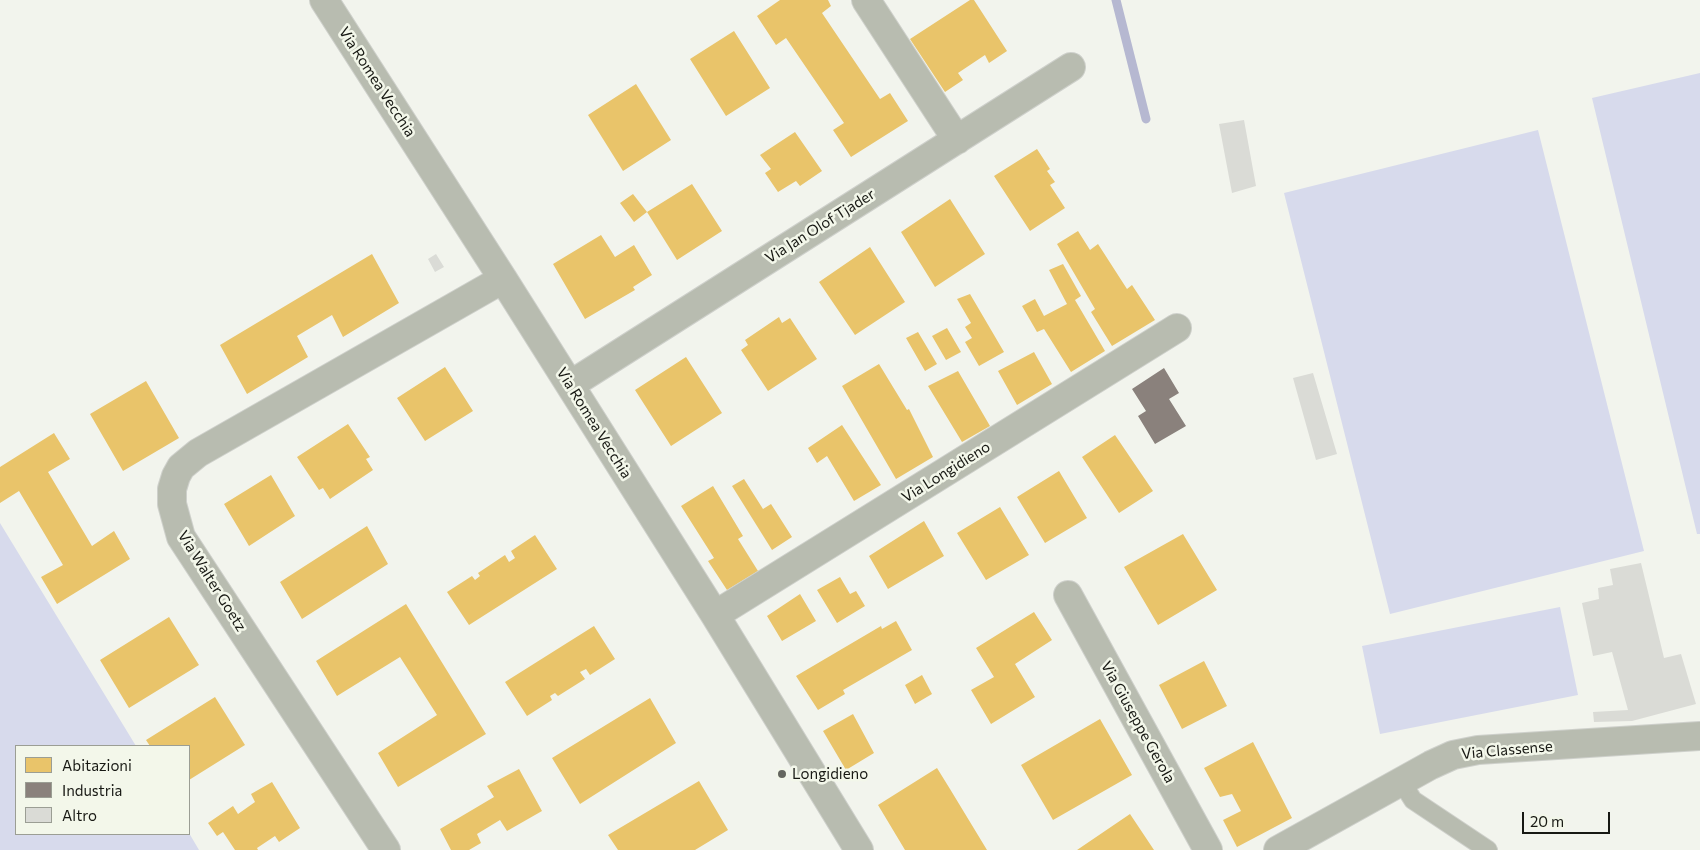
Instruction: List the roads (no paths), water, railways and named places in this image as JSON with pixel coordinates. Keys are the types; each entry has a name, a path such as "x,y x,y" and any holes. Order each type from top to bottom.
{"street":[{"name":"Via Romea Vecchia","path":"324,0 715,615 859,850"},
{"path":"866,0 956,140"},
{"name":"Via Jan Olof Tjader","path":"570,385 1071,68"},
{"name":"Via Walter Goetz","path":"386,850 181,537 172,504 172,488 181,467 198,453 503,279"},
{"name":"Via Longidieno","path":"715,615 1177,328"},
{"name":"Via Giuseppe Gerola","path":"1068,595 1208,850"},
{"name":"Via Classense","path":"1278,850 1401,781 1453,755 1478,750 1700,736"}],"lane":[{"path":"1401,781 1413,800 1488,850"}],"waterway":[{"path":"1116,0 1146,119"}],"place":[{"name":"Longidieno","path":"782,774"}]}
